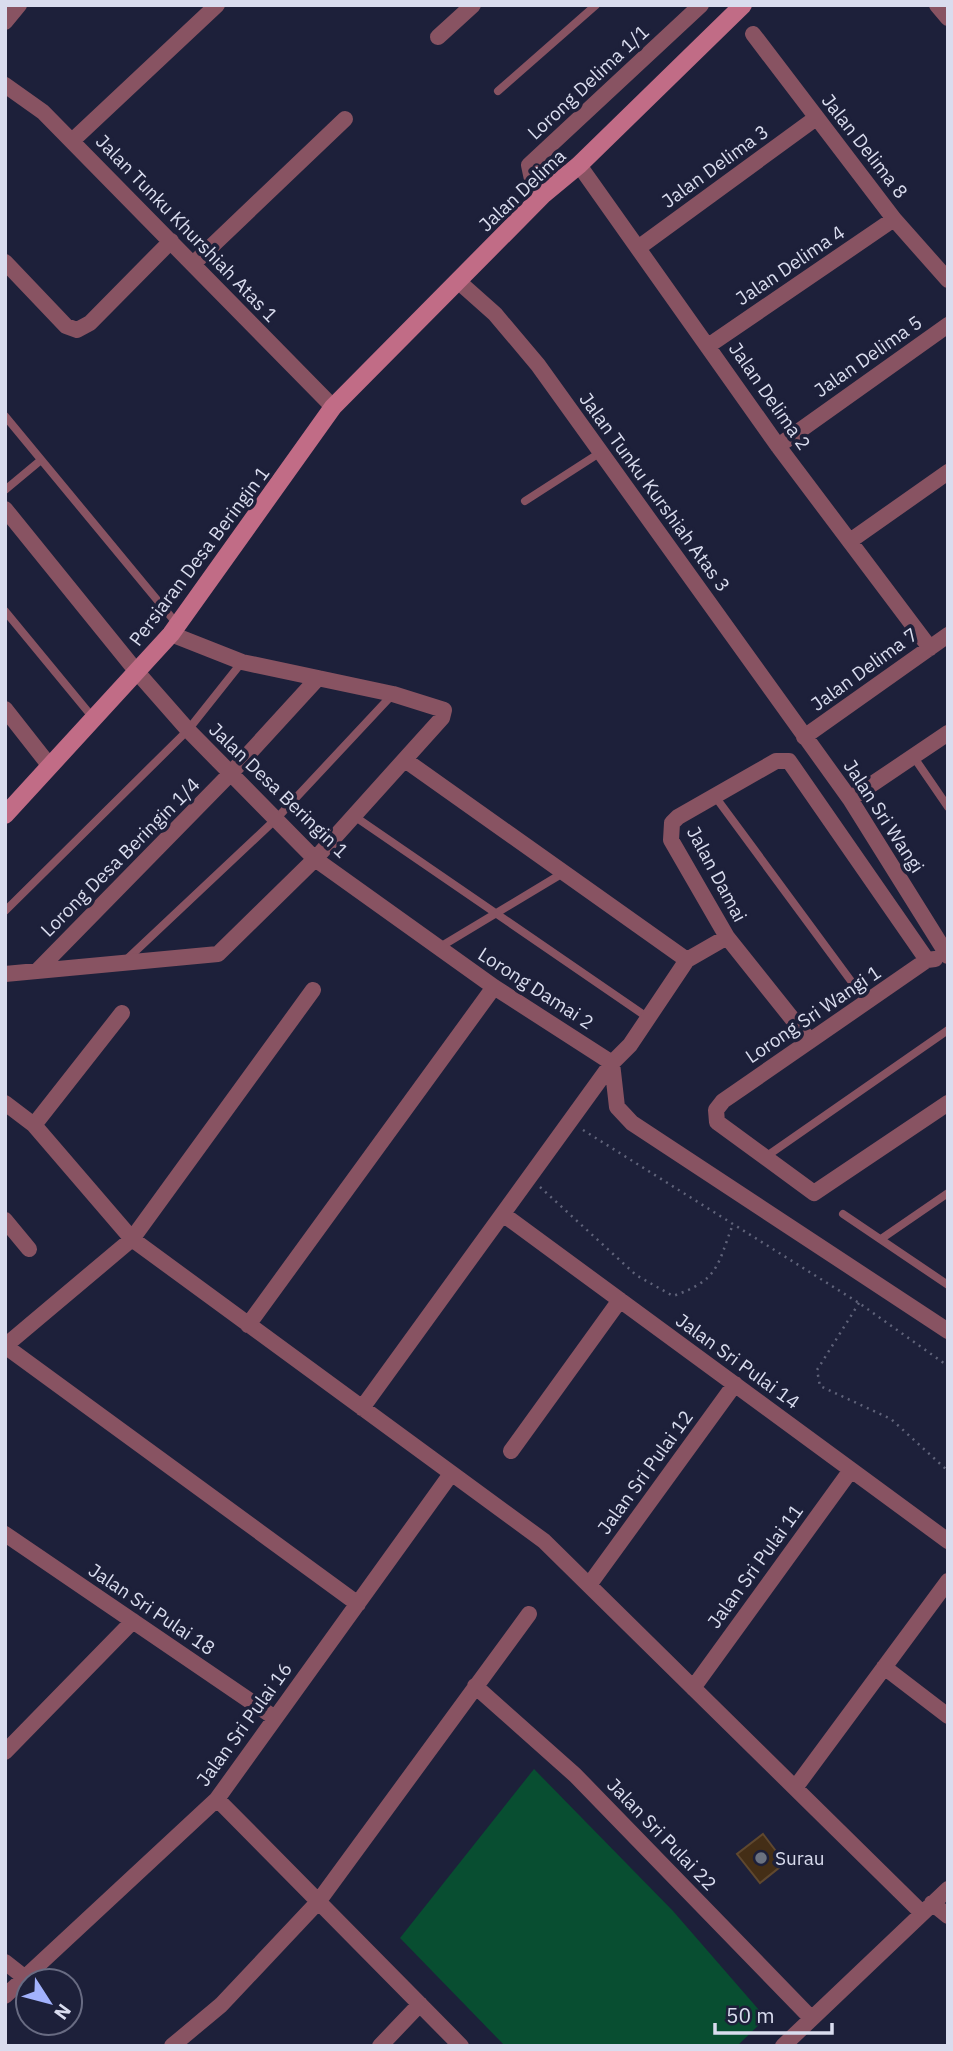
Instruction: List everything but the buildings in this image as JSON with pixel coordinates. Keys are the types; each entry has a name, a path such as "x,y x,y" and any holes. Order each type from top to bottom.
{"main road":[{"name":"Jalan Delima","path":"333,407 544,194 579,165 734,8"},
{"name":"Persiaran Desa Beringin 1","path":"6,811 174,630 333,407"}],"street":[{"path":"5,22 19,5"},
{"path":"72,141 217,5"},
{"path":"438,37 473,5"},
{"name":"Lorong Delima 1/1","path":"544,194 533,184 529,165 701,5"},
{"path":"937,5 948,18"},
{"name":"Jalan Delima 8","path":"753,34 894,219 948,281"},
{"name":"Jalan Tunku Khurshiah Atas 1","path":"5,85 43,112 333,407"},
{"name":"Jalan Delima 3","path":"638,248 816,118"},
{"path":"192,264 345,119"},
{"name":"Jalan Delima 2","path":"579,165 778,446 930,648"},
{"name":"Jalan Delima 4","path":"709,346 894,219"},
{"path":"5,262 66,326 77,330 90,323 171,241"},
{"name":"Jalan Tunku Kurshiah Atas 3","path":"459,282 495,314 538,365 804,737"},
{"name":"Jalan Delima 5","path":"778,446 948,325"},
{"path":"850,541 948,472"},
{"name":"Jalan Desa Beringin 1","path":"5,509 137,672 188,730 315,859 438,948"},
{"path":"5,974 218,954 315,859 442,718 444,710 393,694 242,662 174,630"},
{"name":"Jalan Delima 7","path":"804,737 948,635"},
{"name":"Lorong Desa Beringin 1/4","path":"37,971 232,772 318,678"},
{"path":"5,709 49,765"},
{"path":"850,799 948,733"},
{"name":"Jalan Sri Wangi","path":"804,737 850,799 948,956"},
{"path":"404,760 687,960"},
{"name":"Jalan Damai","path":"810,1041 727,937 669,831 678,817 776,761 789,761 927,960"},
{"path":"362,1408 572,1122 611,1063 630,1045 687,960 727,937"},
{"name":"Lorong Damai 2","path":"438,948 611,1063"},
{"name":"Lorong Sri Wangi 1","path":"764,1158 717,1122 716,1110 723,1101 927,960 948,956"},
{"path":"248,1325 494,987"},
{"path":"313,990 132,1240 5,1346 358,1604"},
{"path":"34,1125 122,1013"},
{"path":"611,1063 617,1107 632,1123 948,1332"},
{"path":"5,1102 34,1125 132,1240 544,1541 795,1787 928,1908 948,1916"},
{"path":"764,1158 814,1194 948,1103"},
{"name":"Jalan Sri Pulai 14","path":"504,1215 948,1541"},
{"path":"5,1220 29,1249"},
{"path":"511,1451 620,1300"},
{"name":"Jalan Sri Pulai 12","path":"589,1585 735,1384"},
{"name":"Jalan Sri Pulai 11","path":"693,1688 851,1470"},
{"name":"Jalan Sri Pulai 16","path":"36,1967 216,1800 451,1474"},
{"name":"Jalan Sri Pulai 18","path":"5,1534 275,1718"},
{"path":"795,1787 948,1581"},
{"path":"173,2046 221,2005 318,1902 528,1614"},
{"path":"5,1752 133,1621"},
{"path":"884,1667 948,1716"},
{"name":"Jalan Sri Pulai 22","path":"475,1686 575,1775 811,2018"},
{"path":"216,1800 461,2046"},
{"path":"783,2046 948,1889"},
{"path":"380,2046 420,2004"}],"lane":[{"path":"498,91 596,5"},
{"path":"5,416 174,630"},
{"path":"525,501 601,452"},
{"path":"5,490 41,460"},
{"path":"5,611 94,719"},
{"path":"5,911 188,730 242,662"},
{"path":"122,963 277,818 393,694"},
{"path":"913,756 948,807"},
{"path":"714,795 867,1004"},
{"path":"354,816 647,1017"},
{"path":"438,948 563,873"},
{"path":"764,1158 948,1030"},
{"path":"881,1239 948,1193"},
{"path":"844,1214 948,1284"}],"path":[{"path":"572,1122 859,1303 948,1366"},
{"path":"530,1178 636,1275 674,1296 699,1287 715,1271 733,1224"},
{"path":"859,1303 817,1370 820,1386 891,1419 948,1471"}],"green space":[{"path":"534,1769 673,1911 766,2018 737,2046 505,2046 400,1938"}],"place":[{"name":"Surau","path":"761,1858"}]}
